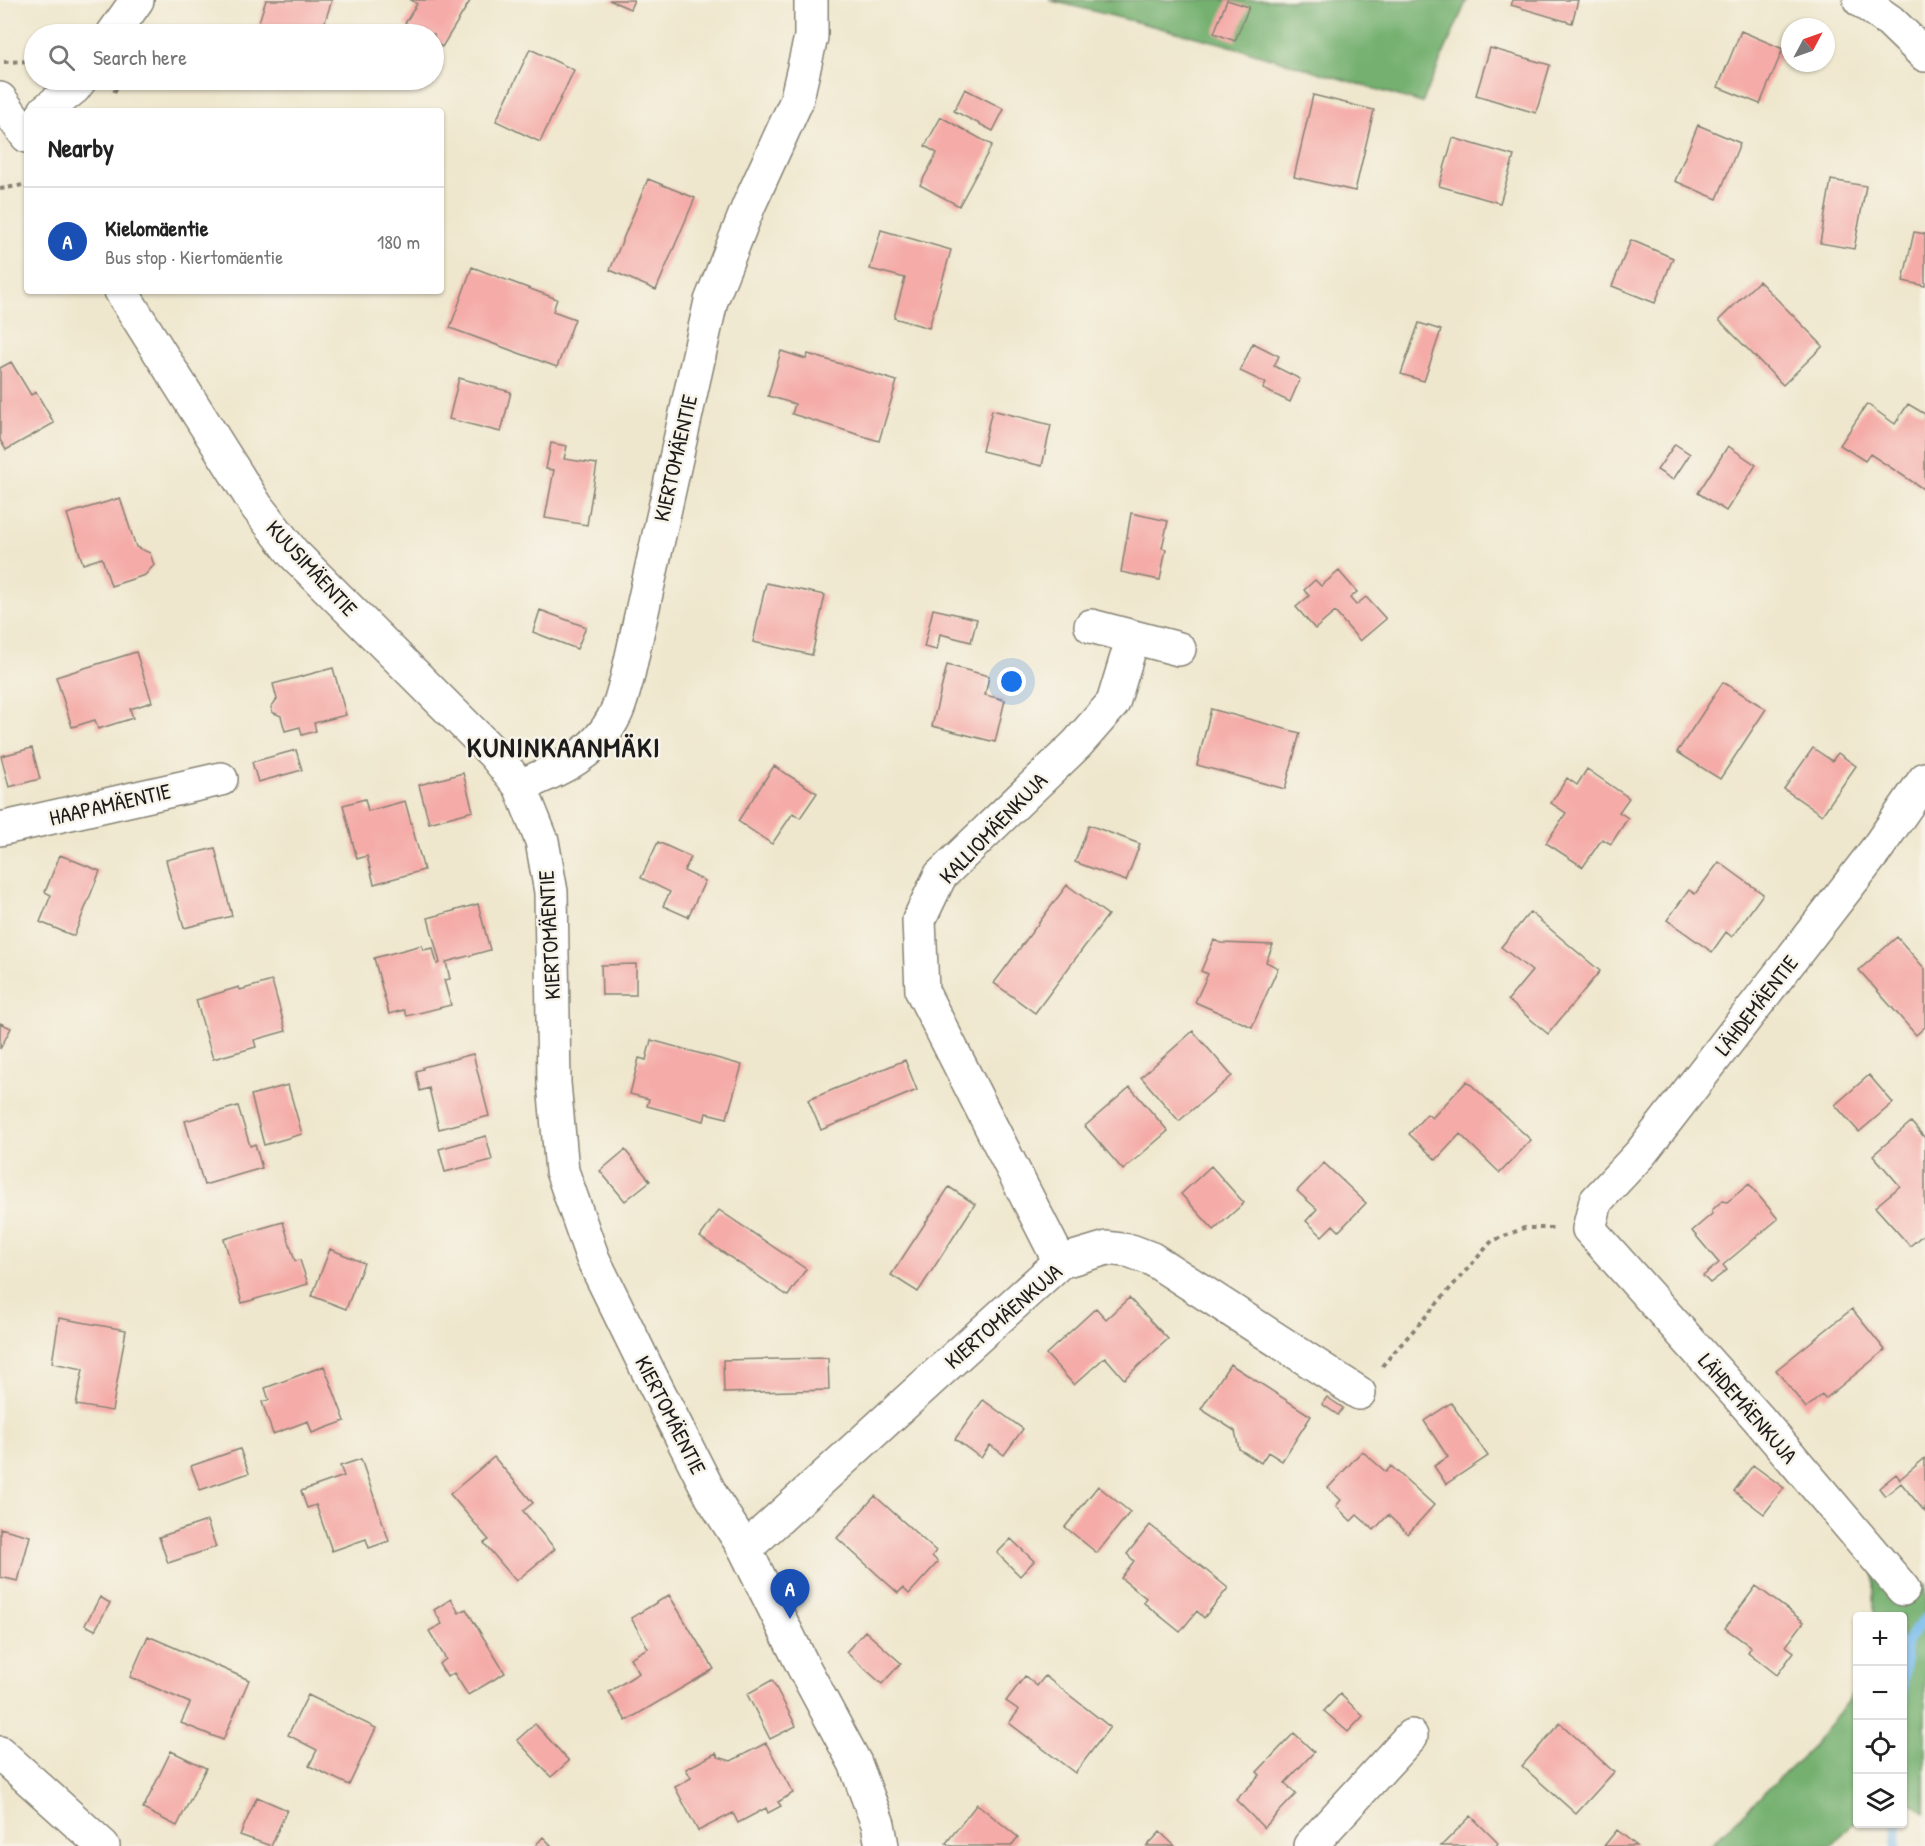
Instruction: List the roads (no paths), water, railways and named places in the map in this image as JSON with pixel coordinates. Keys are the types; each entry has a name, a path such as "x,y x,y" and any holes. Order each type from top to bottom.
{"street":[{"path":"120,24 137,0"},
{"name":"KIERTOMÄENTIE","path":"811,0 812,37 796,102 749,205 711,301 627,679 615,715 598,742 577,760 520,786 542,841 551,892 554,1083 562,1171 593,1259 623,1320 712,1497 745,1549 804,1668 855,1763 878,1824 882,1846"},
{"path":"1860,0 1890,21 1925,55"},
{"path":"50,108 72,90"},
{"path":"0,99 24,128"},
{"name":"KUUSIMÄENTIE","path":"123,294 257,507 292,554 494,754 520,786"},
{"path":"1091,626 1179,650"},
{"name":"KALLIOMÄENKUJA","path":"1060,1262 922,991 919,920 940,876 1077,744 1113,703 1133,637"},
{"name":"HAAPAMÄENTIE","path":"0,829 221,779"},
{"name":"LÄHDEMÄENTIE","path":"1589,1230 1596,1201 1641,1153 1876,850 1925,779"},
{"name":"LÄHDEMÄENKUJA","path":"1589,1230 1758,1418 1903,1589"},
{"name":"KIERTOMÄENKUJA","path":"745,1549 1060,1262 1107,1248 1131,1251 1152,1259 1359,1394"},
{"path":"1310,1846 1411,1736"},
{"path":"0,1753 103,1846"}],"waterway":[{"path":"1904,1666 1906,1642 1925,1618"},
{"path":"1896,1846 1897,1828"}],"place":[{"name":"Kielomäentie","path":"790,1619"}],"district":[{"name":"KUNINKAANMÄKI","path":"564,747"}]}
